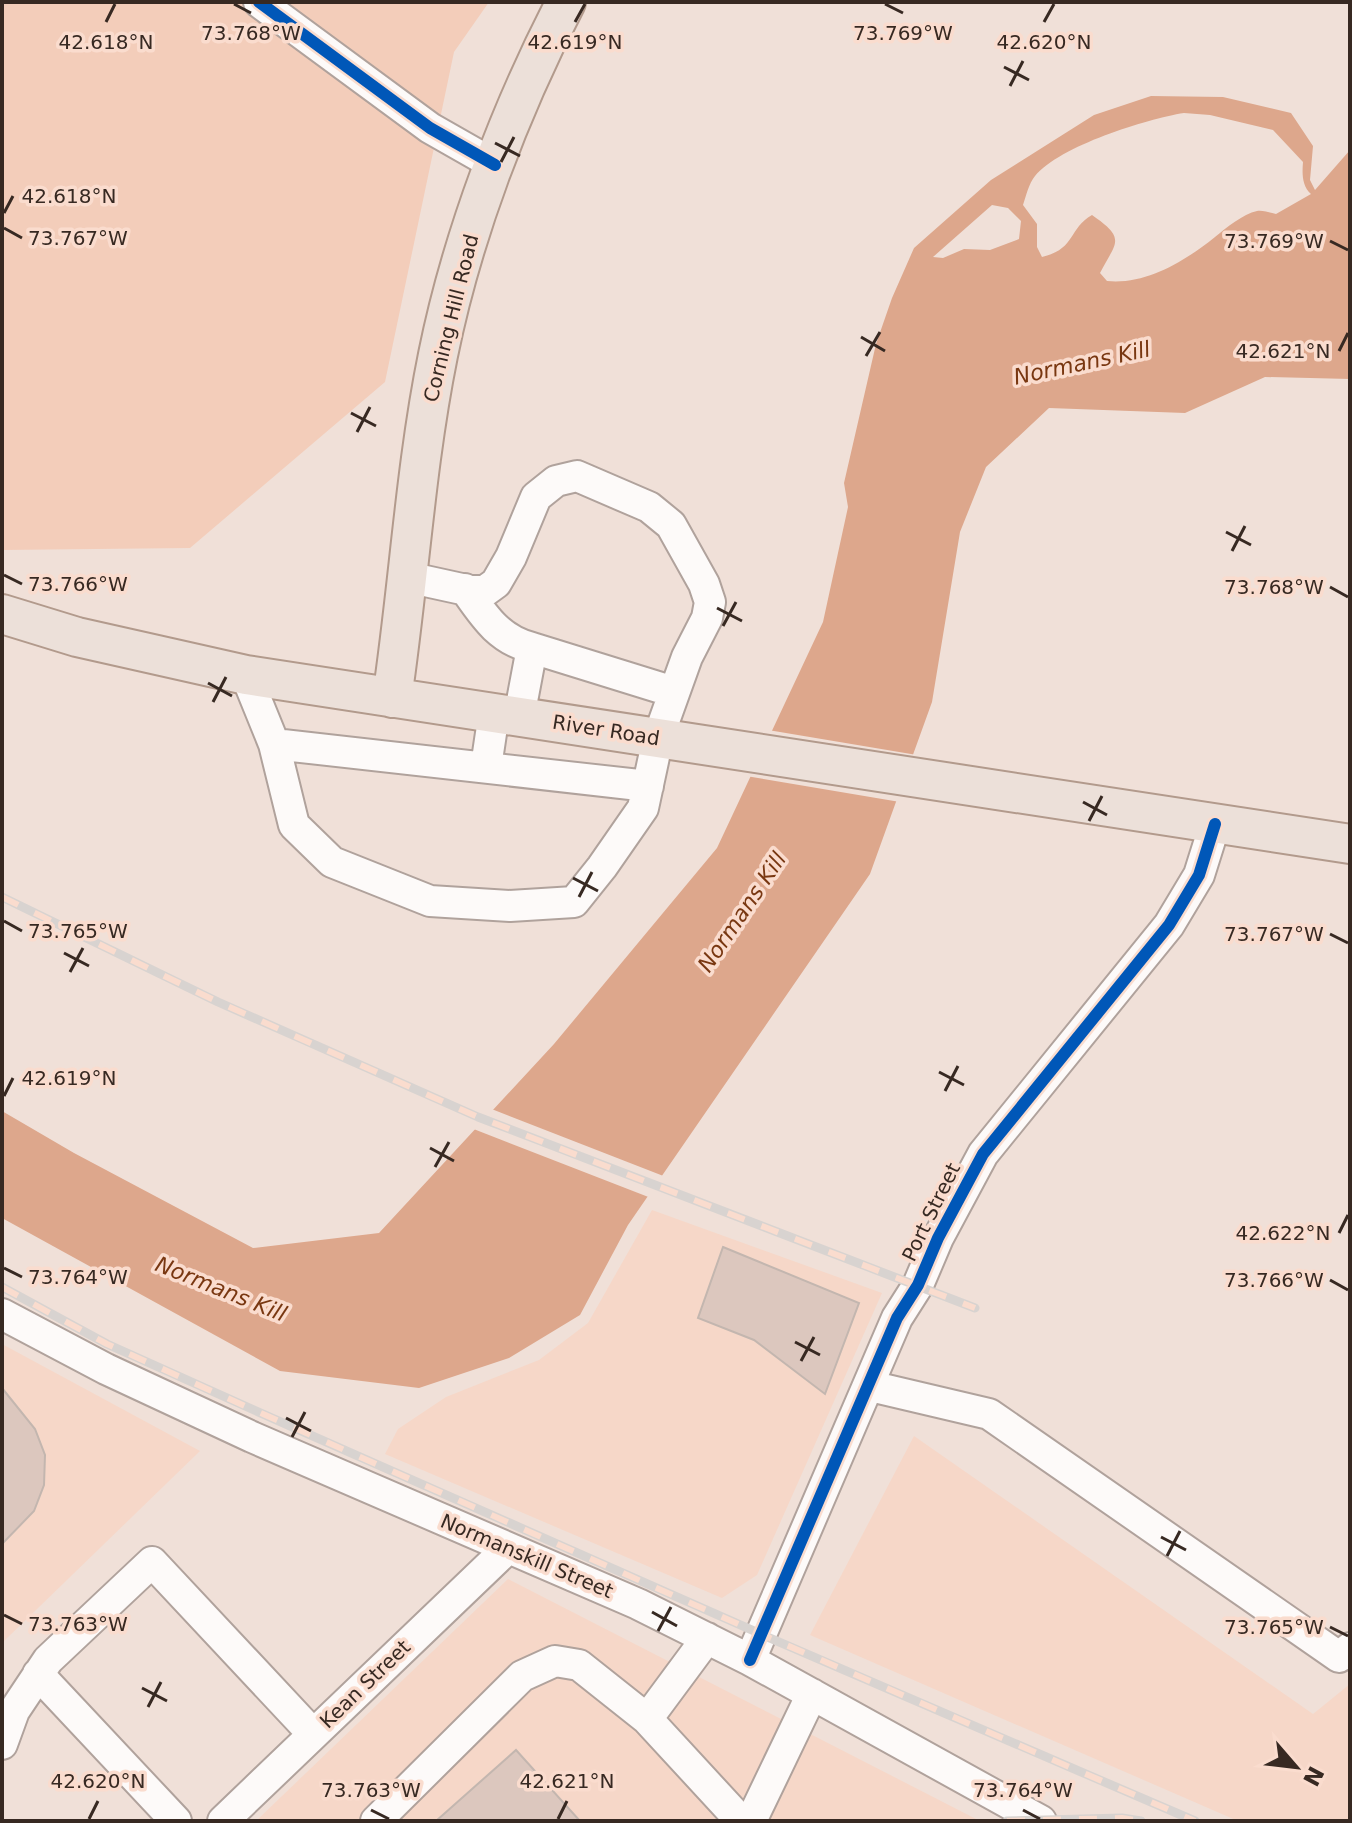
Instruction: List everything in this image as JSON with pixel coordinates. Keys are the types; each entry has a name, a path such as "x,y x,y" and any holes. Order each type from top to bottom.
{"main road":[{"name":"Corning Hill Road","path":"392,698 422,451 438,355 477,215 495,165 525,88 566,2"},
{"name":"River Road","path":"2,614 77,637 246,675 1350,844"}],"street":[{"path":"259,2 430,128 495,165"},
{"path":"246,675 274,744 294,825 332,862 430,901 510,906 574,902 643,808 658,738 687,657 707,618 710,602 704,584 671,525 649,507 577,476 556,481 536,497 511,557 496,583 485,591 407,577"},
{"path":"465,589 491,626 522,646 674,692"},
{"path":"486,767 532,648"},
{"path":"274,744 648,786"},
{"name":"Port Street","path":"750,1660 897,1318 918,1285 938,1238 983,1154 1169,925 1199,875 1215,824"},
{"name":"Normanskill Street","path":"2,1314 106,1369 252,1437 638,1604 750,1660 1041,1821"},
{"path":"870,1386 989,1414 1339,1657 1350,1648"},
{"name":"Kean Street","path":"223,1821 508,1548"},
{"path":"2,1744 14,1711 48,1660 152,1562 313,1734"},
{"path":"647,1719 707,1638"},
{"path":"376,1821 522,1676 555,1661 579,1665 647,1719 741,1821"},
{"path":"38,1674 176,1821"},
{"path":"751,1821 812,1694"}],"shaded area":[{"path":"2,2 489,2 454,52 385,382 190,548 2,550"},
{"path":"652,1210 882,1293 757,1575 722,1598 385,1454 398,1429 446,1397 539,1360 588,1323"},
{"path":"2,1344 200,1451 2,1643"},
{"path":"914,1436 1313,1714 1350,1684 1350,1821 1238,1821 810,1635"},
{"path":"508,1579 980,1821 256,1821"}],"water":[{"name":"Normans Kill","path":"1151,96 1223,97 1291,113 1313,146 1310,180 1315,190 1350,150 1350,379 1265,377 1185,413 1049,408 986,467 960,532 932,702 870,874 628,1225 580,1315 509,1358 419,1388 280,1371 2,1218 2,1111 253,1248 379,1233 554,1044 717,848 823,622 848,507 844,483 876,344 914,248 991,180 1094,115","holes":["1184,113 1210,115 1273,130 1303,162 1304,184 1311,194 1276,214 1259,211 1246,215 1178,263 1136,279 1107,281 1100,273 1115,241 1110,230 1092,215 1084,220 1061,249 1042,257 1037,247 1037,224 1023,205 1035,176 1063,154 1083,144 1148,121","992,205 1008,208 1021,221 1019,239 990,250 964,249 943,258 933,257"]}],"pier":[{"path":"768,730 917,755 900,802 746,776"},
{"path":"489,1108 666,1177 651,1198 471,1128"}],"building":[{"path":"723,1247 859,1303 825,1394 754,1340 698,1318"},
{"path":"2,1388 35,1429 45,1455 44,1485 34,1511 2,1544"},
{"path":"516,1750 580,1821 436,1821"}],"railway":[{"path":"2,897 218,1002 478,1117 975,1308"},
{"path":"2,1287 107,1344 254,1410 763,1635 1195,1821"},
{"path":"1007,1821 1122,1818 1141,1821"}],"cycle path":[{"path":"259,2 430,128 495,165"},
{"path":"750,1660 897,1318 918,1285 938,1238 983,1154 1169,925 1199,875 1215,824"}]}
